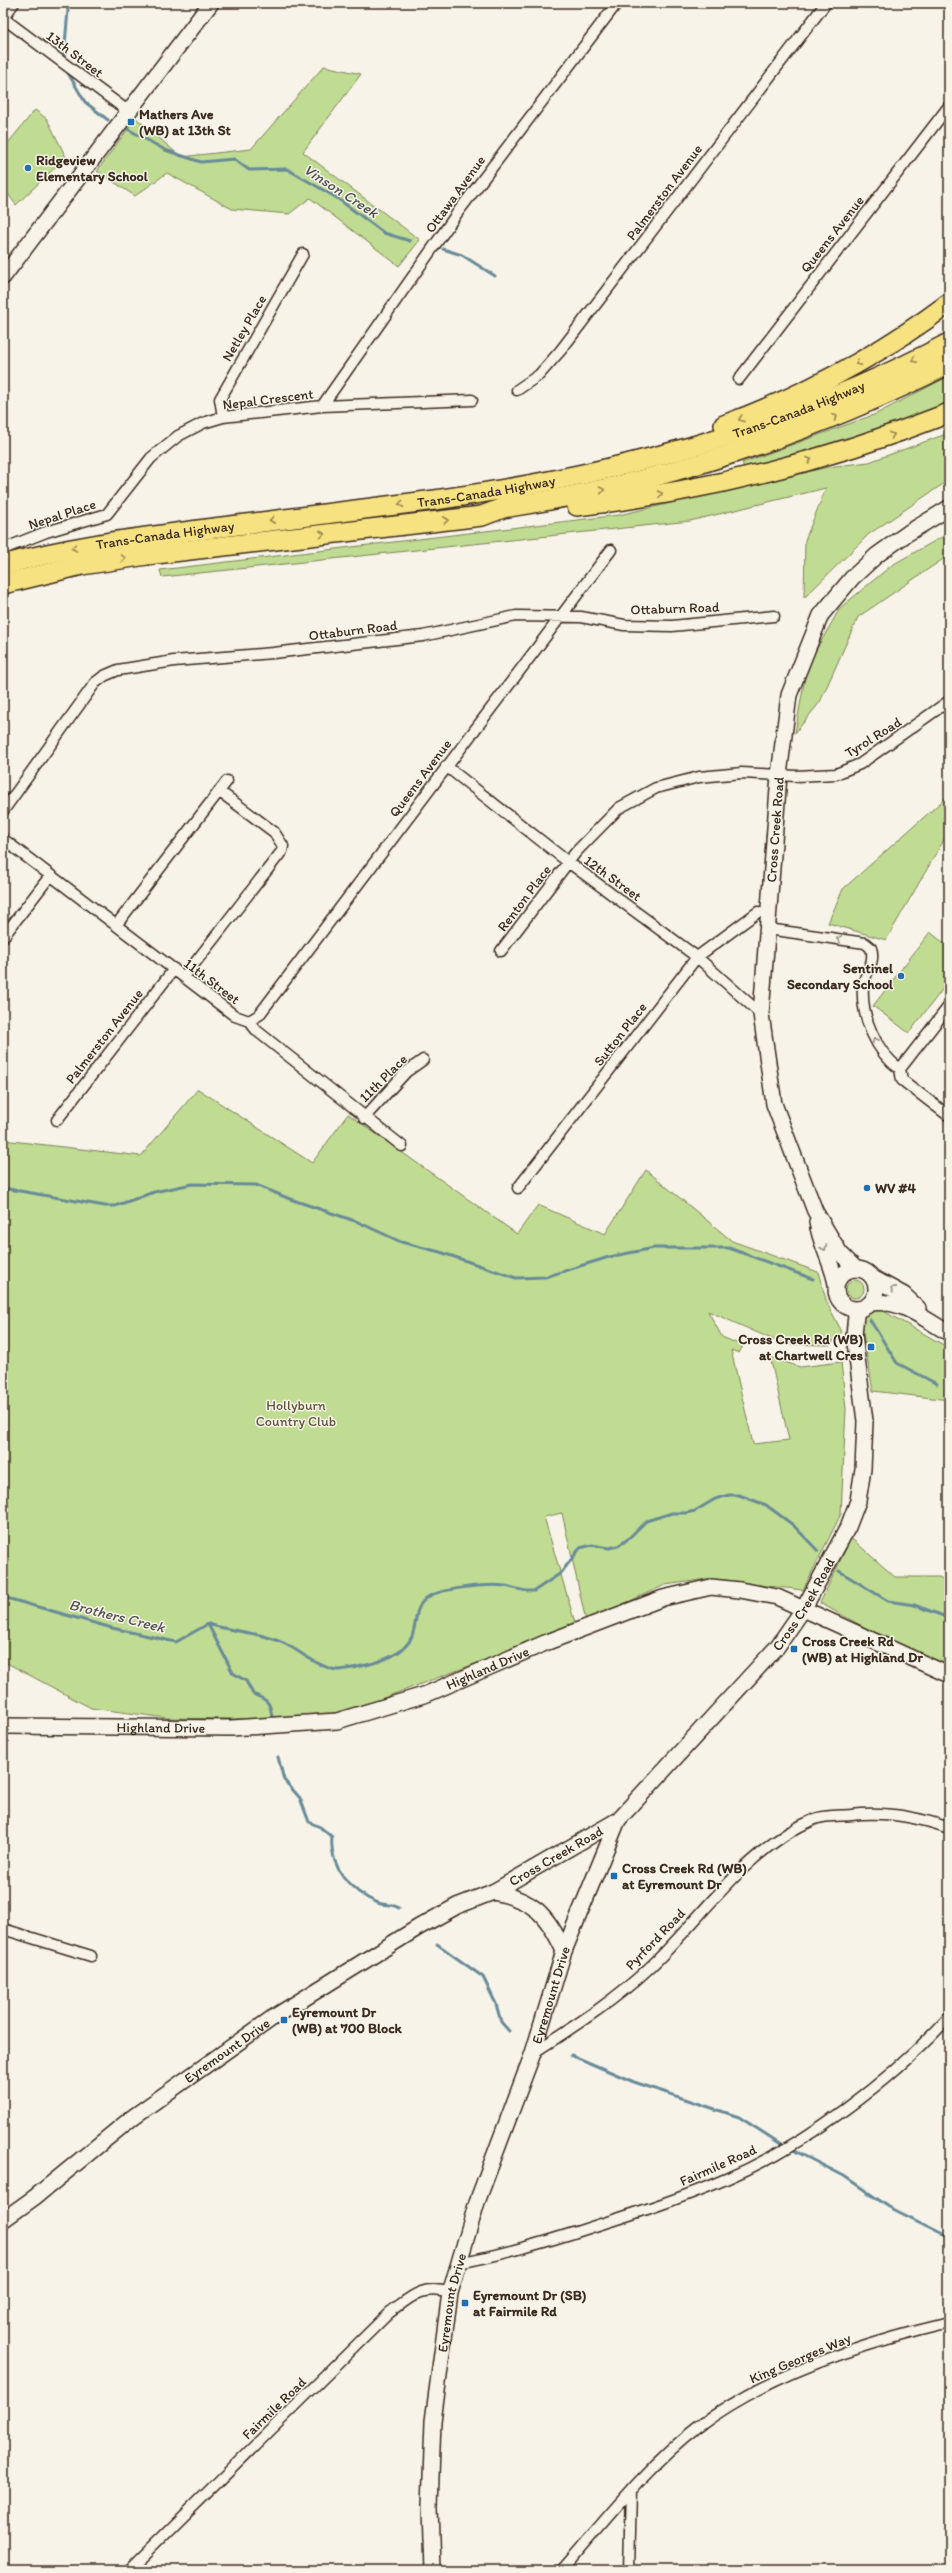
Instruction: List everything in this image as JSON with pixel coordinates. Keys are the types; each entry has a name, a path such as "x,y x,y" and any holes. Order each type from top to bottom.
{"highway":[{"path":"434,500 637,453 752,414 822,383 862,361 949,303"},
{"name":"Trans-Canada Highway","path":"3,565 111,542 434,500 556,480 683,450 756,427 832,398 949,343"},
{"name":"Trans-Canada Highway","path":"3,584 68,568 146,555 482,516 503,508 641,481 730,455 839,415 949,364"},
{"path":"482,516 604,503 688,489 804,462 912,427 949,413"},
{"path":"912,427 949,418"}],"street":[{"path":"3,18 14,3"},
{"path":"3,278 212,3"},
{"name":"Ottawa Avenue","path":"322,406 458,212 617,3"},
{"name":"Palmerston Avenue","path":"517,390 539,374 561,350 826,3"},
{"name":"13th Street","path":"3,18 129,112"},
{"name":"Queens Avenue","path":"739,379 949,106"},
{"name":"Netley Place","path":"223,417 220,399 303,254"},
{"name":"Nepal Crescent","path":"107,514 151,458 178,436 203,423 223,417 322,406 472,400"},
{"name":"Cross Creek Road","path":"836,1284 834,1273 822,1243 815,1211 774,1104 761,1014 779,776 789,695 821,615 852,578 877,555 908,533 949,508"},
{"name":"Nepal Place","path":"3,549 46,532 107,514"},
{"name":"Queens Avenue","path":"249,1021 259,1015 559,616 611,550"},
{"name":"Ottaburn Road","path":"3,811 95,683 104,676 118,670 174,661 273,653 423,636 516,616 580,617 624,624 672,626 774,616"},
{"name":"Tyrol Road","path":"568,862 619,808 656,788 699,777 742,773 779,776 836,774 860,764 949,701"},
{"name":"12th Street","path":"446,766 568,862 697,957 761,1014"},
{"path":"117,924 227,781"},
{"path":"184,977 282,851 283,846 274,832 219,790"},
{"name":"11th Street","path":"3,839 50,876 117,924 235,1016 249,1021 256,1031 364,1118 402,1146"},
{"name":"Renton Place","path":"501,951 568,862"},
{"path":"3,937 50,876"},
{"name":"Sutton Place","path":"518,1188 697,957 758,912"},
{"path":"768,929 865,943 871,948 873,960 863,986 867,1017 873,1037 880,1051 900,1069 902,1080 949,1116"},
{"name":"Palmerston Avenue","path":"57,1120 174,969"},
{"path":"900,1069 949,1006"},
{"name":"11th Place","path":"364,1118 406,1072 423,1060"},
{"name":"Cross Creek Road","path":"815,1211 840,1253 856,1269"},
{"path":"931,1322 904,1295 873,1278 868,1273 856,1269 843,1273 836,1284 837,1297 840,1303 852,1309 888,1302 903,1306 949,1333"},
{"path":"865,1306 876,1291 873,1278"},
{"name":"Cross Creek Road","path":"840,1303 844,1318 854,1335"},
{"name":"Cross Creek Road","path":"493,1892 618,1820 741,1688 777,1647 804,1608 844,1534 858,1501 863,1469 865,1422 854,1335 856,1315 865,1306"},
{"name":"Highland Drive","path":"3,1726 232,1728 337,1722 427,1694 545,1643 663,1598 718,1588 778,1597 949,1675"},
{"name":"Pyrford Road","path":"533,2053 608,2003 648,1969 711,1900 779,1838 817,1819 875,1812 934,1822 949,1828"},
{"name":"Cross Creek Road","path":"564,1951 618,1820"},
{"name":"Eyremount Drive","path":"3,2220 35,2197 133,2118 271,2019 419,1927 457,1906 493,1892 509,1895 536,1908 553,1927 564,1951 533,2053 477,2202 450,2293 434,2421 430,2506 432,2570"},
{"path":"3,1929 91,1956"},
{"name":"Fairmile Road","path":"458,2263 495,2257 549,2241 650,2208 726,2179 775,2154 828,2120 900,2065 949,2017"},
{"name":"Fairmile Road","path":"129,2570 389,2313 425,2289 438,2289 450,2293"},
{"name":"King Georges Way","path":"562,2570 631,2490 698,2426 747,2397 789,2375 861,2347 949,2323"},
{"path":"629,2570 631,2490"}],"green space":[{"path":"324,66 361,74 303,152 420,240 399,266 310,198 289,214 232,209 167,173 135,196 97,171 136,118 181,157 251,149"},
{"path":"35,110 47,119 66,157 16,205 3,187 3,149"},
{"path":"949,376 949,403 861,438 746,471 742,463 876,414"},
{"path":"949,433 949,480 869,534 804,598 805,540 826,488 690,521 162,577 160,570 619,515 828,467 869,462"},
{"path":"949,533 949,555 858,617 820,702 795,733 807,666 840,608 892,565"},
{"path":"949,795 949,835 945,838 886,940 828,923 843,889"},
{"path":"930,932 949,947 949,981 909,1033 873,1006"},
{"name":"Hollyburn Country Club","path":"198,1089 312,1163 348,1114 517,1234 538,1205 605,1234 646,1170 732,1241 818,1272 827,1303 842,1332 830,1345 783,1344 708,1311 722,1337 743,1346 739,1353 731,1350 753,1444 789,1440 770,1357 800,1367 841,1362 846,1409 841,1514 803,1590 707,1579 665,1585 586,1621 562,1513 544,1517 576,1626 378,1700 310,1720 167,1718 91,1708 3,1661 3,1140 141,1156"},
{"path":"855,1280 861,1283 864,1289 861,1295 855,1298 849,1295 846,1289 849,1283"},
{"path":"870,1308 878,1308 949,1348 949,1400 873,1391 860,1317"},
{"path":"851,1538 895,1577 939,1577 949,1582 949,1667 875,1633 820,1603"}],"waterway":[{"name":"Vinson Creek","path":"64,56 68,10 66,3"},
{"name":"Vinson Creek","path":"68,73 85,102 108,120"},
{"name":"Vinson Creek","path":"126,128 165,150 201,162 234,159 249,170 287,169 337,198 384,233 410,241"},
{"name":"Vinson Creek","path":"443,249 462,255 495,276"},
{"path":"3,1188 105,1206 115,1206 154,1192 192,1184 256,1185 290,1199 358,1222 401,1242 440,1252 516,1278 545,1277 609,1257 654,1248 729,1248 813,1279"},
{"path":"870,1320 897,1363 937,1384"},
{"name":"Brothers Creek","path":"3,1597 112,1628 176,1642 208,1624 259,1635 279,1641 321,1665 334,1670 340,1670 370,1664 392,1656 400,1651 408,1644 412,1636 417,1612 421,1603 431,1595 451,1590 487,1586 505,1586 534,1591 561,1573 580,1548 592,1545 609,1548 618,1546 628,1539 646,1521 672,1513 686,1513 695,1511 715,1499 729,1495 739,1495 766,1505 793,1525 818,1551"},
{"name":"Brothers Creek","path":"839,1571 888,1601 914,1605 949,1618"},
{"path":"208,1624 233,1673 246,1681 253,1694 267,1701 272,1717"},
{"path":"278,1757 284,1780 300,1798 309,1822 320,1827 332,1837 334,1858 344,1877 351,1885 368,1898 381,1904 399,1908"},
{"path":"437,1944 483,1977 496,2004 501,2022 509,2031"},
{"path":"571,2055 634,2082 739,2117 781,2144"},
{"path":"795,2151 844,2176 889,2207 949,2237"}],"place":[{"name":"Mathers Ave (WB) at 13th St","path":"131,122"},
{"name":"Ridgeview Elementary School","path":"28,168"},
{"name":"Sentinel Secondary School","path":"901,976"},
{"name":"WV #4","path":"867,1188"},
{"name":"Cross Creek Rd (WB) at Chartwell Cres","path":"871,1347"},
{"name":"Cross Creek Rd (WB) at Highland Dr","path":"794,1649"},
{"name":"Cross Creek Rd (WB) at Eyremount Dr","path":"614,1876"},
{"name":"Eyremount Dr (WB) at 700 Block","path":"284,2020"},
{"name":"Eyremount Dr (SB) at Fairmile Rd","path":"465,2303"}]}
